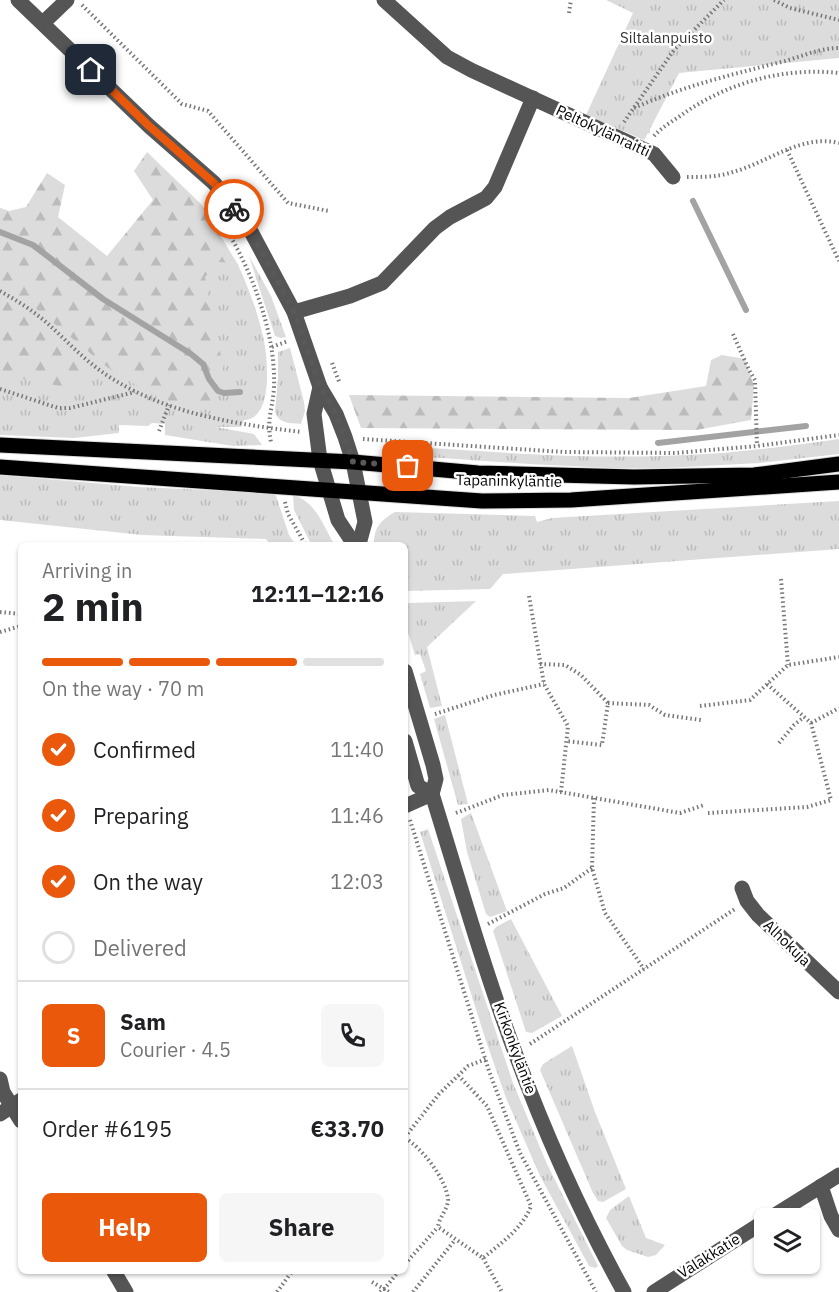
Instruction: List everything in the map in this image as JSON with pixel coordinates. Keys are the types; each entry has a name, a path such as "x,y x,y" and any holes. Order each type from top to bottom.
{"main road":[{"name":"Tapaninkyläntie","path":"0,445 320,460 478,472 634,477 754,474 839,465"},
{"name":"Tapaninkyläntie","path":"0,467 482,501 571,500 839,482"}],"street":[{"path":"18,0 149,126 214,183 248,226 294,312 320,387 336,414 353,462 365,522 360,542"},
{"path":"43,23 67,0"},
{"name":"Peltokylänraitti","path":"384,0 447,57 647,150 654,154 673,177"},
{"path":"294,312 350,296 382,283 435,228 450,217 486,198 495,187 533,98"},
{"path":"320,387 314,414 320,460 338,520 353,542"},
{"name":"Kirkonkyläntie","path":"408,681 436,779 432,794 516,1055 563,1171 624,1292"},
{"name":"Kirkonkyläntie","path":"408,751 418,786 432,794"},
{"path":"408,805 432,794"},
{"name":"Alhokuja","path":"744,894 758,915 839,992"},
{"path":"0,1079 3,1092 11,1107"},
{"path":"786,1208 839,1175"},
{"path":"821,1186 828,1209 839,1230"},
{"name":"Valakkatie","path":"654,1292 754,1228"},
{"path":"115,1274 126,1292"}],"path":[{"path":"77,0 182,104 208,111 288,203 329,211"},
{"path":"568,13 571,0"},
{"path":"615,136 674,50 723,0"},
{"path":"774,0 790,8 839,20"},
{"path":"634,108 689,86 826,48 839,48"},
{"path":"647,150 656,134 699,103 723,91 773,75 798,72 839,73"},
{"path":"673,177 714,177 735,172 808,142 828,140 839,142"},
{"path":"787,150 839,261"},
{"path":"0,291 45,321 103,373 135,392 168,405 214,418 268,428 274,388 272,346 252,281 238,248 222,223"},
{"path":"734,334 755,380 757,446"},
{"path":"0,389 58,408 70,408 135,392"},
{"path":"159,431 168,405"},
{"path":"366,440 564,452 675,453 757,446 839,435"},
{"path":"283,494 288,514 304,542"},
{"path":"781,579 788,665"},
{"path":"529,596 544,684 568,726 561,792"},
{"path":"0,612 18,614"},
{"path":"0,632 18,627"},
{"path":"700,706 750,700 788,665 839,657"},
{"path":"540,664 565,665 581,675 608,703 650,705 664,715 700,720"},
{"path":"430,716 494,695 544,684"},
{"path":"708,813 807,807 831,800 811,723 767,684"},
{"path":"566,741 602,745 608,703"},
{"path":"811,723 839,708"},
{"path":"779,743 804,717"},
{"path":"455,813 503,795 549,790 680,813 704,805"},
{"path":"594,798 592,868 605,913 644,969"},
{"path":"413,825 486,1059 520,1153 596,1292"},
{"path":"487,924 545,894 564,888 592,868"},
{"path":"527,1046 644,969 744,894"},
{"path":"408,1134 439,1094 468,1066 486,1059"},
{"path":"459,1076 487,1106 531,1206 528,1214 510,1234 483,1258"},
{"path":"408,1140 422,1152 443,1184 448,1199 438,1227 408,1261"},
{"path":"438,1227 483,1258 502,1292"},
{"path":"413,1292 455,1240"},
{"path":"277,1292 290,1274"},
{"path":"382,1290 396,1274"},
{"path":"372,1282 382,1290 389,1292"}],"green space":[{"name":"Siltalanpuisto","path":"606,0 839,0 839,58 679,73 650,129 650,134 648,133 644,140 586,115 633,13"},
{"path":"147,152 202,205 237,263 218,262 205,277 217,343 224,365 212,401 186,408 146,391 107,367 23,298 0,285 0,208 9,211 26,207 47,173 65,185 58,217 107,256 153,200 134,171"},
{"path":"176,185 231,263 237,263 254,305 265,347 267,379 264,402 260,411 244,420 241,427 216,427 254,434 262,445 233,446 165,435 165,424 152,423 148,426 119,425 119,433 74,438 0,435 0,208 22,216 108,281"},
{"path":"249,256 271,296 286,337 275,336"},
{"path":"0,298 25,313 90,371 69,388 0,374"},
{"path":"290,348 304,402 305,411 301,424 282,421 275,411 278,352"},
{"path":"722,355 745,359 754,386 751,420 696,430 361,428 349,395 629,398 706,386 711,360"},
{"path":"839,439 839,454 760,463 665,468 609,468 397,455 399,446 542,455 649,456 743,451"},
{"path":"0,475 139,487 275,493 289,535 294,542 142,535 0,520"},
{"path":"293,495 308,503 333,542 310,542 294,510"},
{"path":"839,501 839,549 503,574 490,589 408,591 408,542 374,542 379,525 395,512 535,516 537,522 552,518"},
{"path":"476,601 427,647 442,706 430,708 420,674 426,671 420,654 415,655 408,633 409,603"},
{"path":"445,715 468,804 458,805 434,719"},
{"path":"471,813 507,911 490,917 486,914 467,852 461,819"},
{"path":"428,829 513,1083 547,1164 598,1266 595,1268 589,1266 540,1176 506,1098 420,832"},
{"path":"511,919 562,1016 532,1033 526,1032 493,931"},
{"path":"572,1046 626,1189 603,1202 598,1201 593,1193 540,1070 543,1064"},
{"path":"629,1196 646,1238 665,1245 656,1255 648,1257 627,1250 622,1246 606,1218 610,1210"}],"waterway":[{"path":"693,201 746,310"},
{"path":"0,232 33,245 103,299 191,354 203,364 209,379 218,391 240,392"},
{"path":"658,443 806,426"}],"way so far":[{"path":"234,209 248,226 294,312 320,387 336,414 353,462 408,466"}],"route":[{"path":"91,70 149,126 214,183 234,209"}]}
